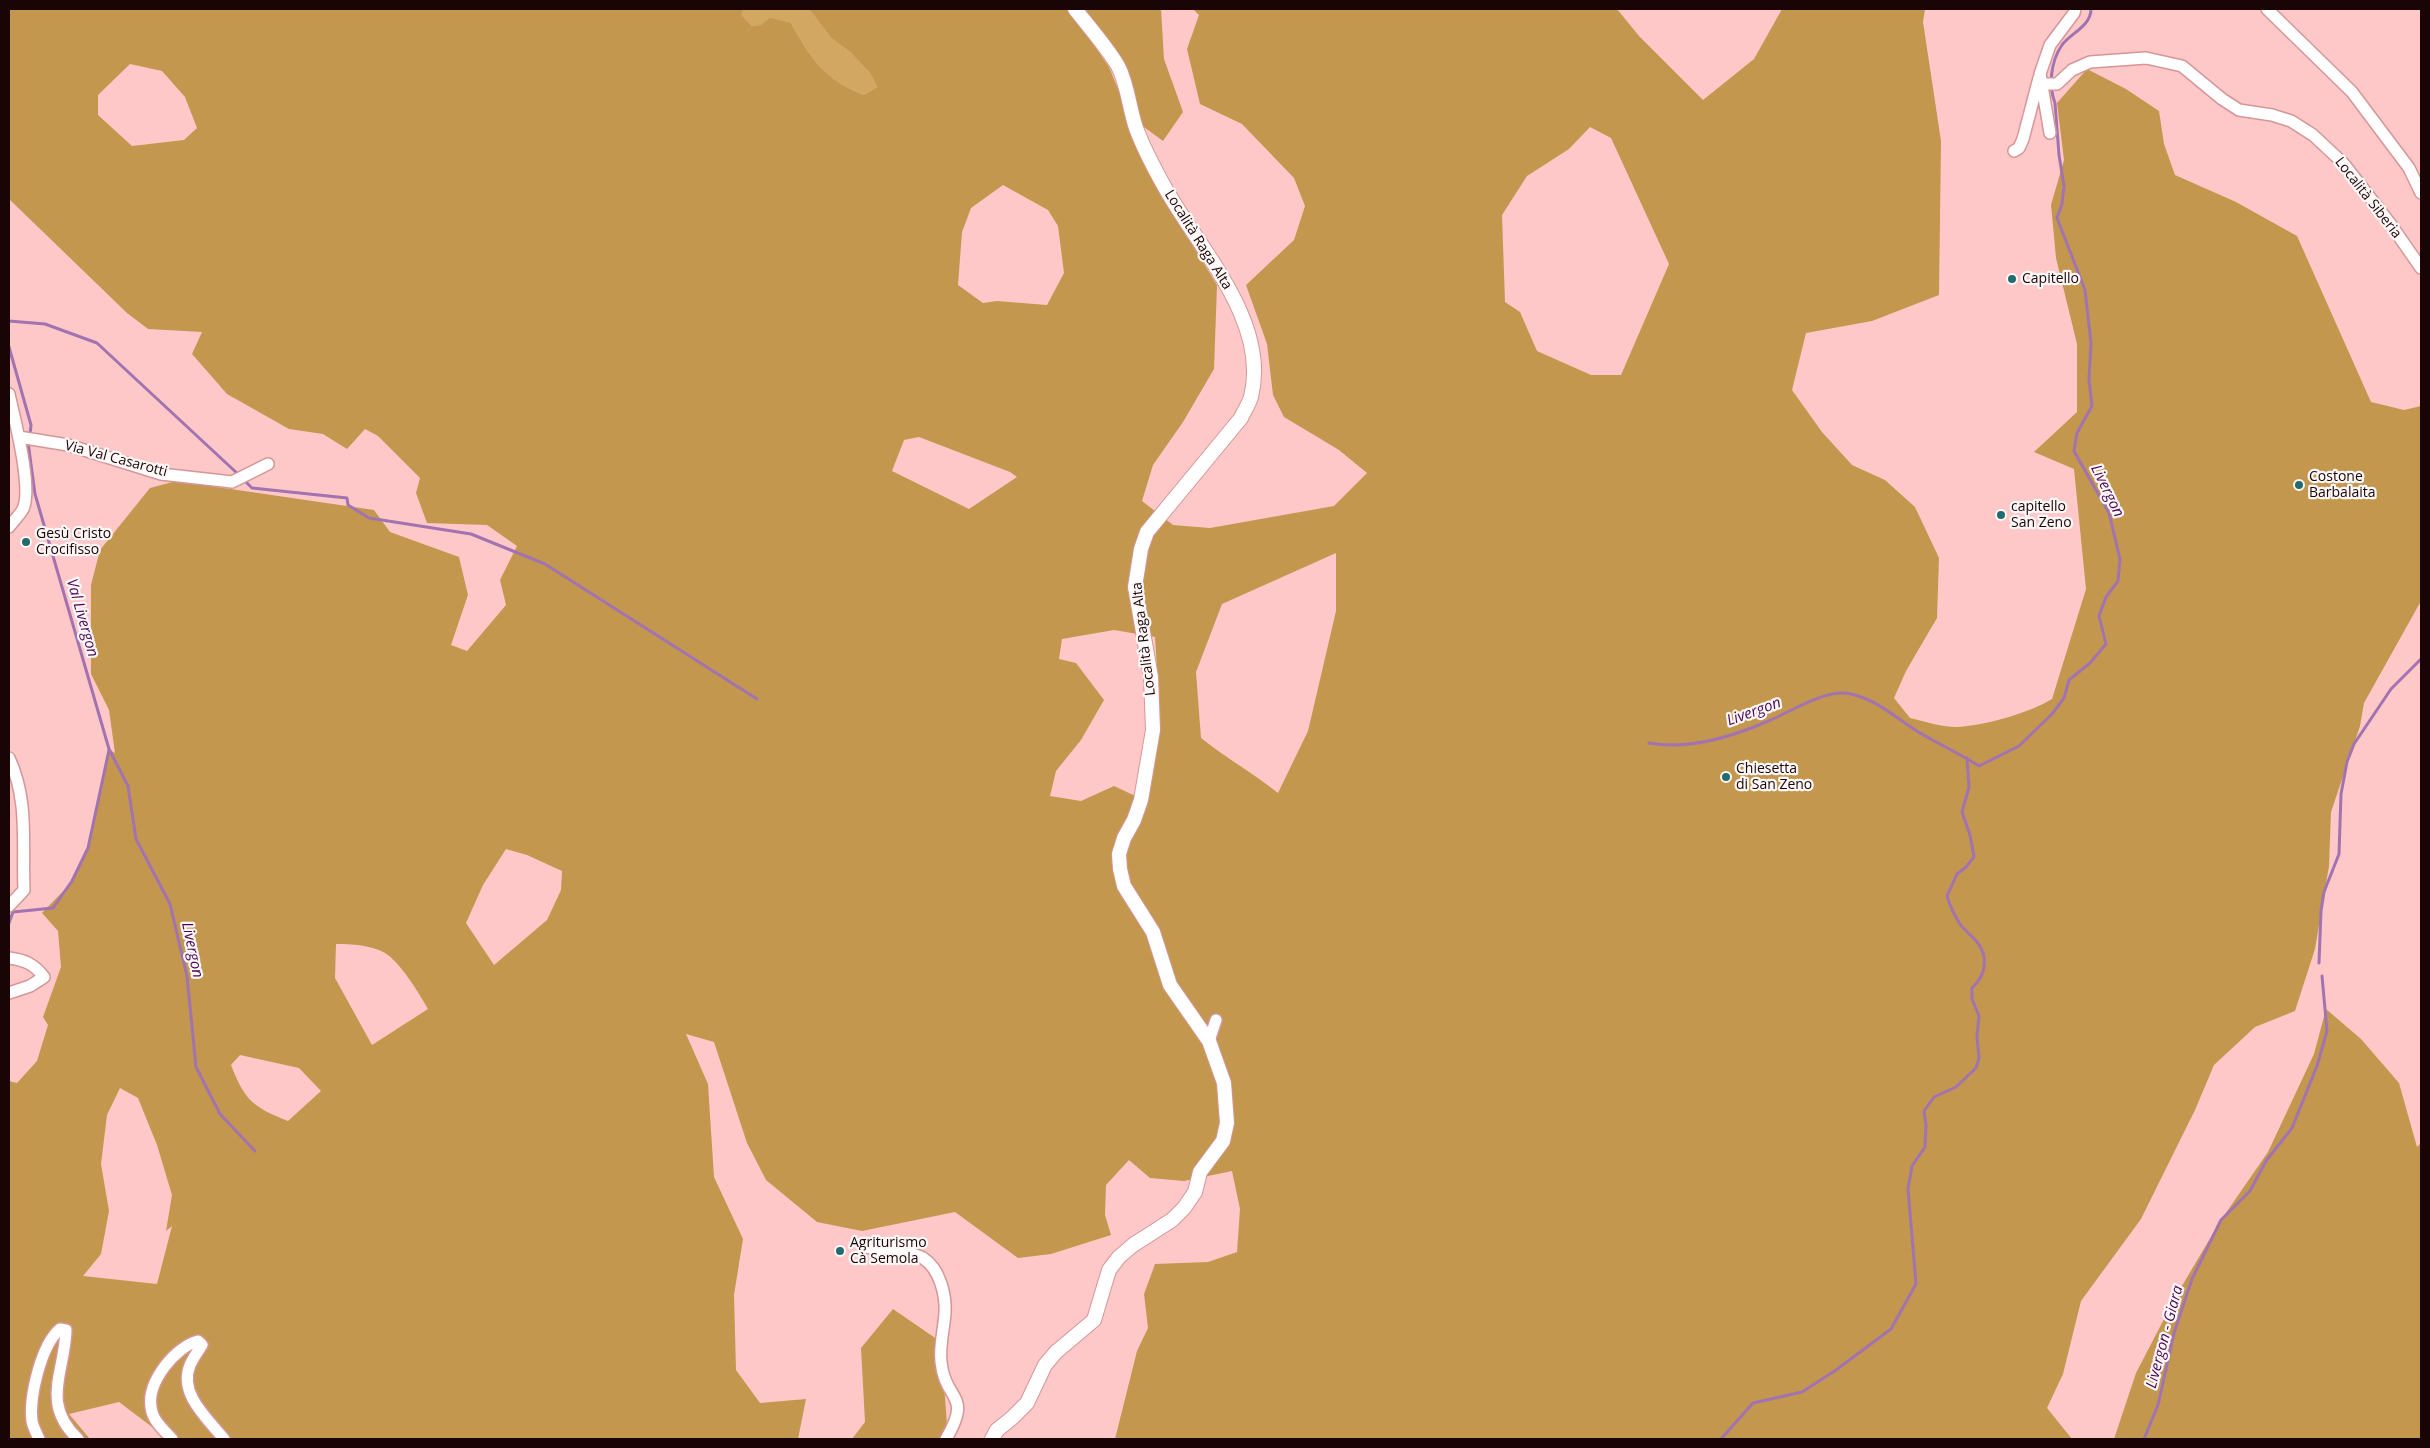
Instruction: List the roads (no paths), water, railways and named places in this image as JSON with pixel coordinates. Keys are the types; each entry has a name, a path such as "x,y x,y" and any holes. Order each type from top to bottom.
{"street":[{"name":"Località Raga Alta","path":"992,1439 998,1430 1027,1403 1045,1364 1056,1352 1094,1320 1109,1270 1119,1257 1133,1245 1172,1220 1184,1208 1195,1192 1200,1172 1223,1141 1227,1122 1224,1083 1209,1041 1170,985 1153,932 1124,886 1119,854 1141,800 1154,730 1151,677 1135,588 1141,549 1147,532 1241,418 1250,398 1254,373 1252,352 1227,285 1164,187 1136,128 1126,85 1118,66 1075,9"},
{"path":"2050,133 2046,82 2050,45 2075,9"},
{"path":"2267,9 2352,92 2409,168 2421,193"},
{"name":"Località Siberia","path":"2046,82 2090,62 2146,58 2182,66 2222,100 2239,110 2272,114 2291,121 2318,139 2344,164 2390,222 2421,268"},
{"path":"2014,151 2019,148 2046,82"},
{"path":"9,394 25,438 24,504 9,527"},
{"name":"Via Val Casarotti","path":"25,438 68,445 161,474 232,482 268,464"},
{"path":"9,758 18,776 25,818 22,848 24,890 9,906"},
{"path":"9,958 23,960 34,965 44,977 30,986 9,993"},
{"path":"1209,1041 1216,1020"},
{"path":"864,1247 894,1251 923,1258 938,1276 945,1297 941,1363 946,1384 955,1395 959,1410 956,1422 946,1439"},
{"path":"39,1439 32,1421 37,1373 53,1335 60,1329 66,1330 57,1378 58,1408 66,1428 78,1439"},
{"path":"172,1439 154,1420 150,1406 152,1391 160,1373 174,1354 189,1343 198,1341 202,1345 189,1366 187,1383 191,1397 224,1439"}],"waterway":[{"name":"Livergon","path":"1649,743 1679,745 1723,738 1766,722 1807,702 1841,693 1851,694 1870,701 1887,710 1920,733 1979,766 2019,746 2052,714 2064,698 2069,680 2090,663 2106,644 2099,616 2106,597 2118,581 2120,559 2109,513 2074,451 2077,433 2092,406 2089,380 2091,343 2085,290 2057,218 2062,204 2064,186 2051,81 2058,51 2088,20 2091,9"},
{"path":"9,321 45,324 97,343 239,475"},
{"name":"Val Livergon","path":"9,347 31,425 30,435"},
{"name":"Livergon","path":"28,442 35,494 109,749 128,786 136,839 170,904 187,976 196,1067 220,1114 255,1151"},
{"path":"243,479 252,488 347,498 348,505 369,518 471,534 545,564 757,699"},
{"name":"Livergon - Giara","path":"2319,963 2321,911 2324,892 2339,854 2341,794 2347,762 2354,744 2391,689 2421,659"},
{"path":"9,923 13,912 53,908 72,881 88,848 109,750"},
{"path":"1721,1439 1753,1403 1802,1392 1836,1370 1891,1329 1916,1284 1908,1189 1912,1166 1925,1147 1926,1125 1924,1111 1934,1097 1956,1087 1976,1068 1979,1058 1977,1037 1979,1016 1972,999 1972,988 1983,972 1983,954 1977,942 1958,921 1947,896 1957,874 1974,857 1970,835 1962,812 1969,787 1967,758"},
{"name":"Livergon - Giara","path":"2144,1439 2158,1405 2174,1333 2192,1279 2221,1220 2250,1191 2266,1161 2292,1128 2317,1066 2327,1031 2322,976"}],"place":[{"name":"Capitello","path":"2012,279"},
{"name":"Costone Barbalaita","path":"2299,485"},
{"name":"capitello San Zeno","path":"2001,515"},
{"name":"Gesù Cristo Crocifisso","path":"26,542"},
{"name":"Chiesetta di San Zeno","path":"1726,777"},
{"name":"Agriturismo Cà Semola","path":"840,1251"}]}
